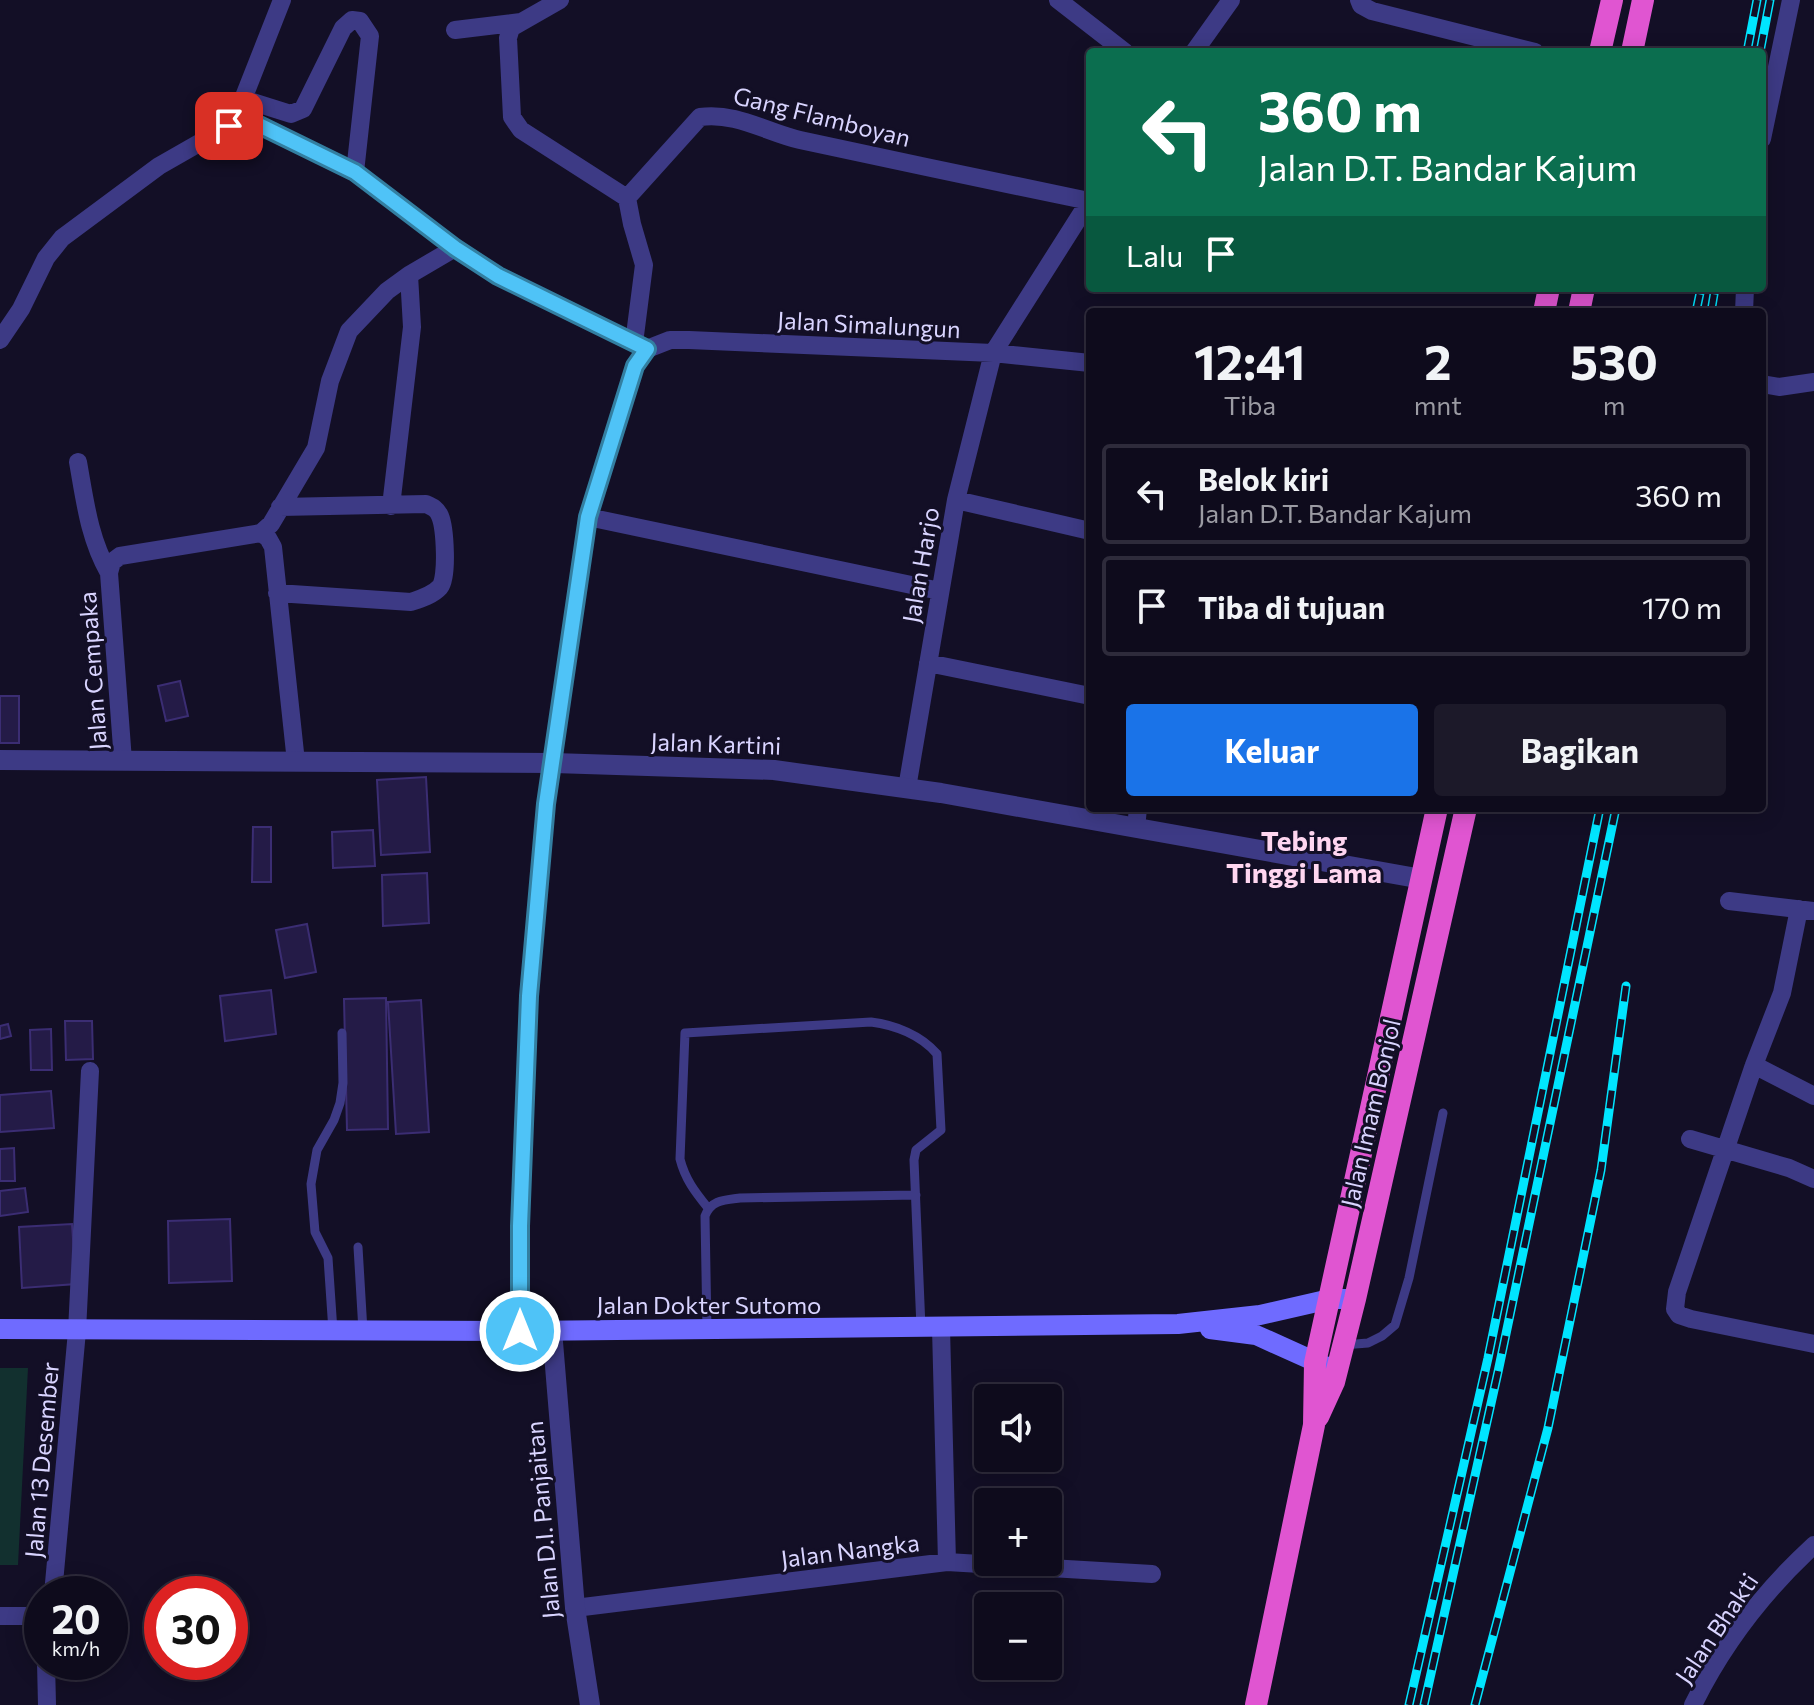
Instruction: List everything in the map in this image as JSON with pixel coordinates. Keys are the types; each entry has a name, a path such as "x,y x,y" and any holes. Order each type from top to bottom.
{"highway":[{"path":"1601,48 1612,0"},
{"path":"1633,48 1643,0"},
{"name":"Jalan Imam Bonjol","path":"1256,1705 1326,1367 1330,1299 1436,812"},
{"name":"Jalan Imam Bonjol","path":"1326,1367 1343,1345 1355,1299 1465,812"}],"main road":[{"name":"Jalan Dokter Sutomo","path":"0,1329 520,1331 1178,1324 1260,1315 1330,1299 1355,1299"},
{"name":"Jalan Dokter Sutomo","path":"1178,1324 1256,1335 1326,1367"}],"street":[{"path":"229,126 243,99 282,0"},
{"path":"520,1331 520,1226 529,996 546,804 588,517 640,346 644,265 627,198 521,130 512,117 508,38 511,28 560,0"},
{"path":"1058,0 1120,48"},
{"path":"1197,48 1231,0"},
{"path":"1359,0 1361,5 1372,11 1519,48"},
{"path":"1766,120 1791,0"},
{"path":"243,99 297,113 303,109 343,28 352,20 360,21 370,36 355,172"},
{"path":"455,30 521,22"},
{"name":"Gang Flamboyan","path":"627,198 700,117 715,115 735,117 796,139 1086,199"},
{"path":"0,340 21,309 46,258 62,238 159,166 229,126 259,125 355,172 455,248 498,276 640,346"},
{"name":"Jalan Harjo","path":"907,788 956,500 993,353 1086,206"},
{"path":"296,762 273,547 261,533 271,524 316,448 330,381 349,331 387,291 455,248"},
{"path":"391,506 412,327 409,275"},
{"name":"Jalan Simalungun","path":"640,346 689,340 993,353 1086,363"},
{"path":"1766,385 1779,387 1814,382"},
{"path":"78,462 90,530 96,551 109,573"},
{"path":"956,500 1086,530"},
{"path":"277,593 411,602 428,596 440,587 445,573 442,519 435,508 426,504 280,507"},
{"path":"588,517 940,591"},
{"name":"Jalan Cempaka","path":"123,761 109,573 112,562 120,556 261,533"},
{"path":"928,663 1086,689"},
{"name":"Jalan Kartini","path":"0,760 554,763 774,770 1086,811"},
{"name":"Jalan Kartini","path":"1091,812 1137,818 1422,879"},
{"path":"1422,879 1449,884"},
{"path":"1729,901 1807,910 1782,993 1754,1065 1677,1292 1675,1309 1679,1315 1691,1319 1814,1344"},
{"path":"1754,1065 1814,1096"},
{"name":"Jalan 13 Desember","path":"55,1576 77,1331 90,1071"},
{"path":"1690,1139 1789,1168 1814,1179"},
{"name":"Jalan Nangka","path":"575,1608 947,1562 931,1328"},
{"name":"Jalan D.I. Panjaitan","path":"552,1330 575,1608 590,1705"},
{"name":"Jalan Bhakti","path":"1693,1705 1745,1618 1783,1573 1814,1545"},
{"path":"947,1562 1152,1574"},
{"path":"0,1616 24,1616"},
{"path":"46,1680 47,1705"}],"lane":[{"path":"708,1208 692,1189 680,1159 685,1033 694,1030 871,1022 900,1028 932,1047 937,1054 941,1130 916,1150 916,1195 931,1328"},
{"path":"333,1331 328,1258 315,1232 311,1184 317,1150 340,1103 343,1083 342,1033"},
{"path":"1343,1345 1368,1343 1395,1325 1409,1278 1443,1113"},
{"path":"707,1330 705,1216 708,1208 721,1200 740,1198 916,1195"},
{"path":"358,1247 363,1331"}],"green space":[{"path":"0,1368 28,1368 18,1565 0,1565"}],"building":[{"path":"180,681 188,716 166,721 158,686"},
{"path":"0,696 19,696 19,743 0,743"},
{"path":"426,777 430,852 381,855 377,780"},
{"path":"253,827 271,827 271,882 252,882"},
{"path":"373,830 375,866 333,868 332,832"},
{"path":"427,873 429,923 383,926 382,875"},
{"path":"307,924 316,972 285,978 276,930"},
{"path":"271,990 276,1034 225,1041 220,996"},
{"path":"386,998 388,1129 347,1130 344,999"},
{"path":"421,1000 429,1132 396,1134 388,1002"},
{"path":"65,1021 92,1021 93,1059 66,1060"},
{"path":"8,1024 11,1036 0,1039 0,1026"},
{"path":"51,1029 52,1070 31,1070 30,1030"},
{"path":"51,1091 54,1128 0,1132 0,1095"},
{"path":"14,1148 15,1181 0,1181 0,1149"},
{"path":"25,1188 28,1212 0,1216 0,1191"},
{"path":"230,1219 232,1281 169,1283 168,1221"},
{"path":"72,1224 76,1284 22,1288 19,1227"}],"railway":[{"path":"1748,48 1757,0"},
{"path":"1761,48 1770,0"},
{"path":"1697,308 1700,292"},
{"path":"1712,308 1714,292"},
{"path":"1409,1705 1488,1358 1599,812"},
{"path":"1424,1705 1498,1372 1615,812"},
{"path":"1475,1705 1548,1428 1601,1170 1626,986"}],"district":[{"name":"Tebing Tinggi Lama","path":"1304,856"}],"route":[{"path":"229,126 259,125 355,172 455,248 498,276 647,349 635,366 588,517 546,804 529,996 520,1226 520,1331"}]}
